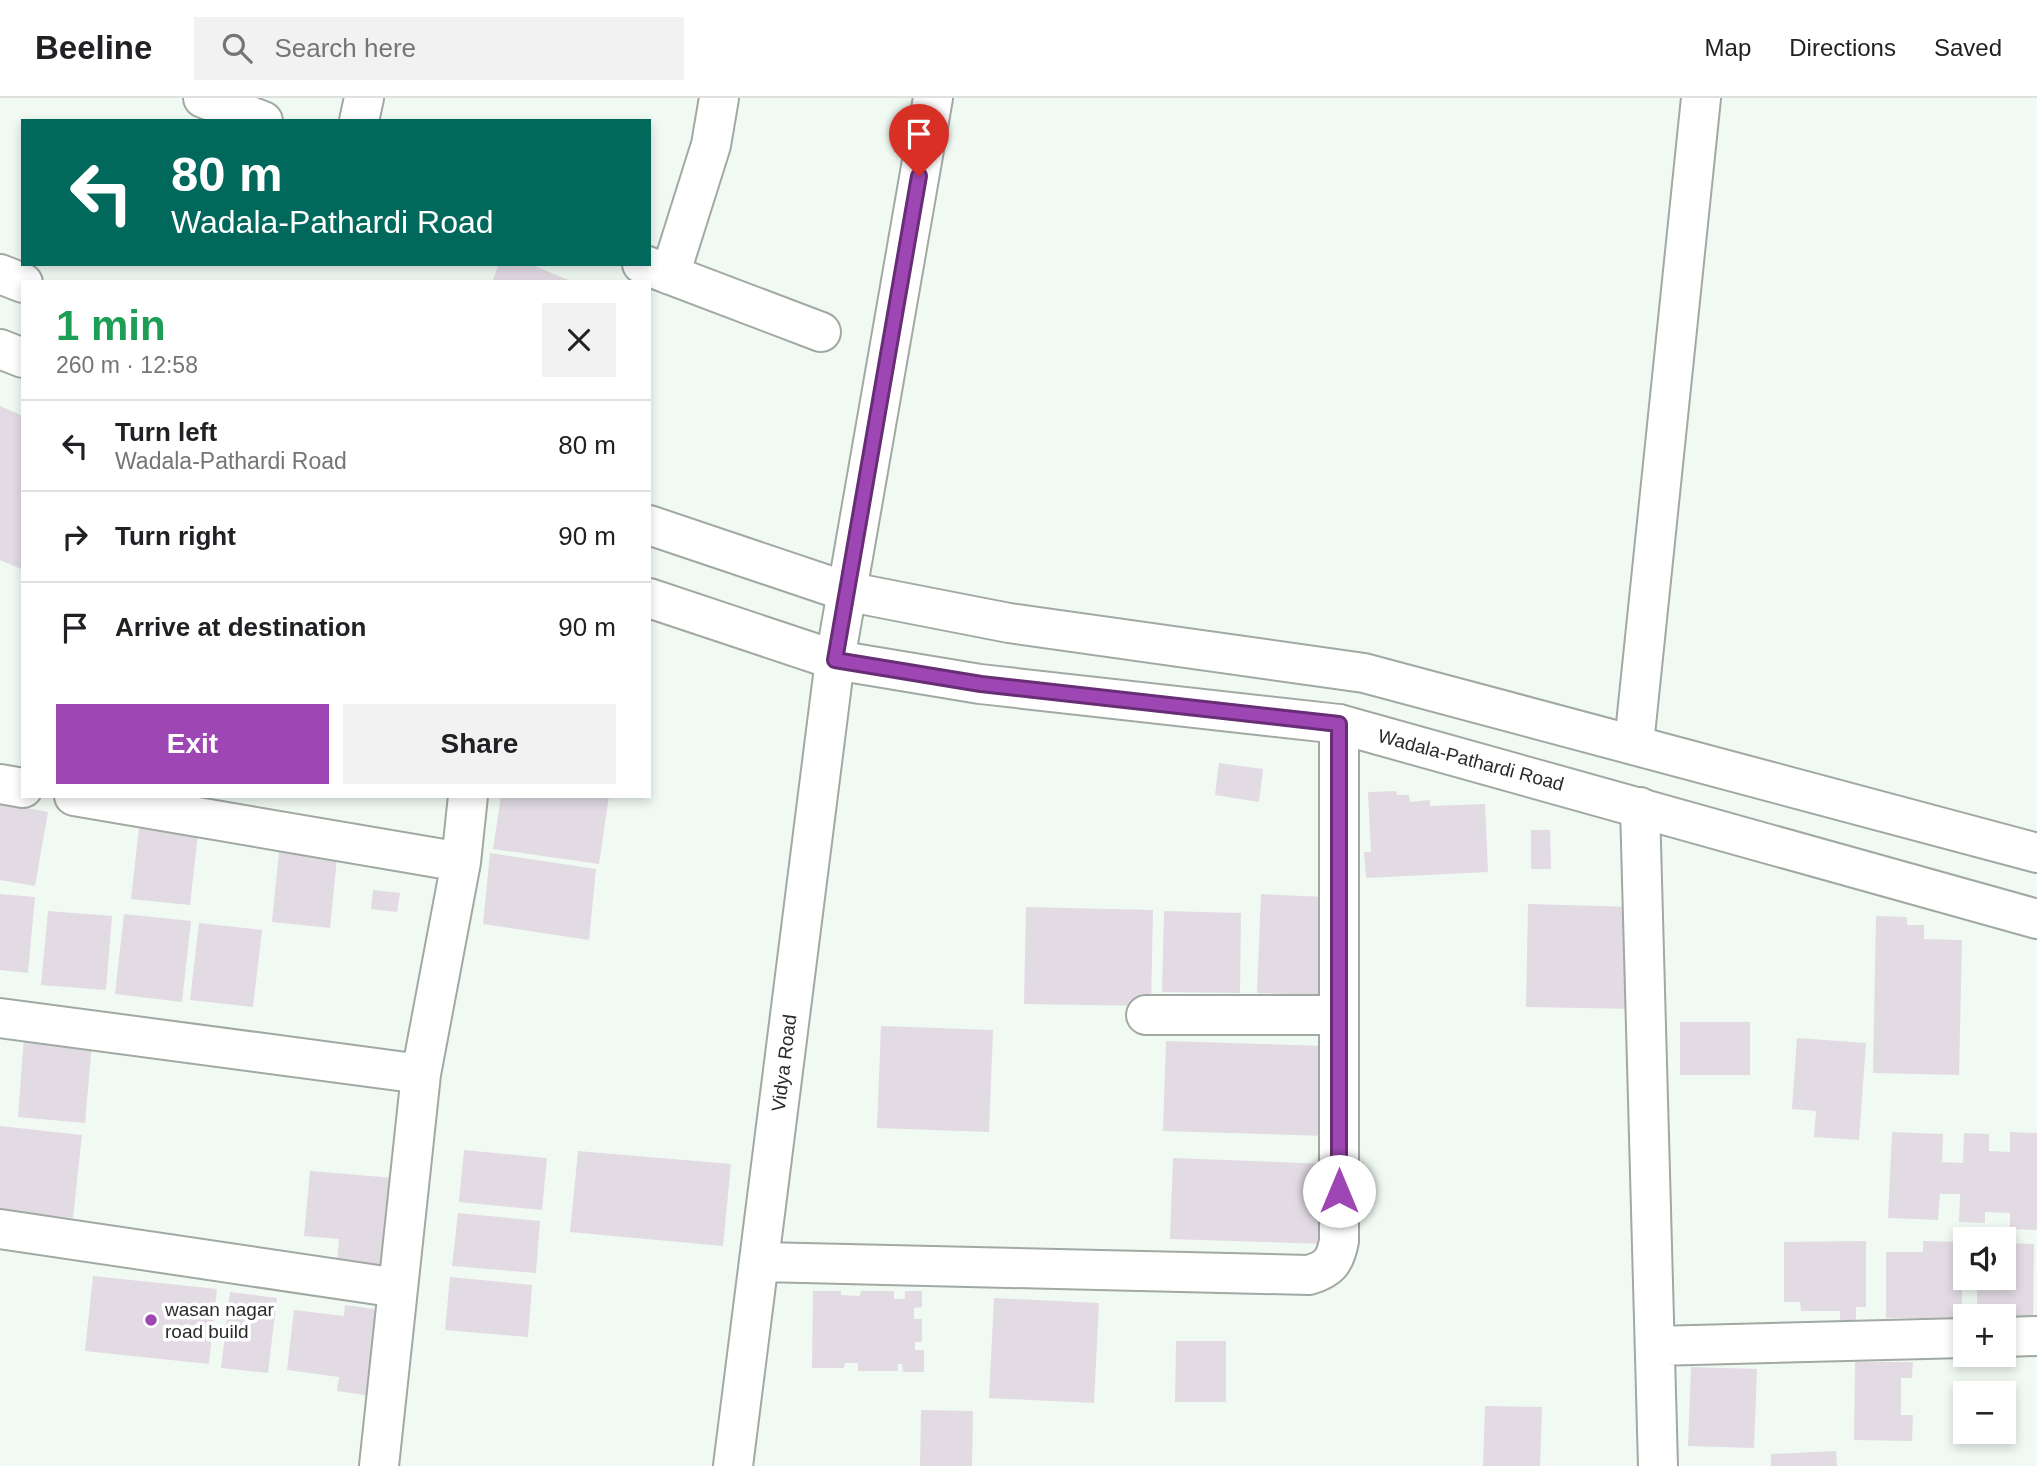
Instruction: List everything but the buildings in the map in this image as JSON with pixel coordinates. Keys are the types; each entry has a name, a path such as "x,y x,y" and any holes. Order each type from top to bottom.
{"street":[{"path":"203,98 258,119"},
{"path":"359,119 364,98"},
{"path":"719,98 711,145 656,270 821,332"},
{"name":"Vidya Road","path":"733,1466 845,591 933,98"},
{"path":"1634,744 1701,98"},
{"path":"0,274 21,282"},
{"path":"0,349 21,357"},
{"path":"651,526 845,591 1009,623 1364,673 2037,853"},
{"name":"Wadala-Pathardi Road","path":"651,599 835,660 981,684 1339,724 2037,919"},
{"path":"759,1262 1309,1275 1330,1267 1339,1241 1339,724"},
{"path":"0,784 21,788"},
{"path":"86,798 460,862"},
{"path":"379,1466 421,1074 460,862 468,798"},
{"path":"1640,807 1658,1466"},
{"path":"1146,1015 1339,1015"},
{"path":"0,1018 421,1074"},
{"path":"0,1229 398,1288"},
{"path":"2016,1337 2037,1336"},
{"path":"1655,1346 1953,1338"}],"place":[{"name":"wasan nagar road build","path":"151,1320"}],"route":[{"path":"919,176 835,660 981,684 1339,724 1339,1191"}]}
